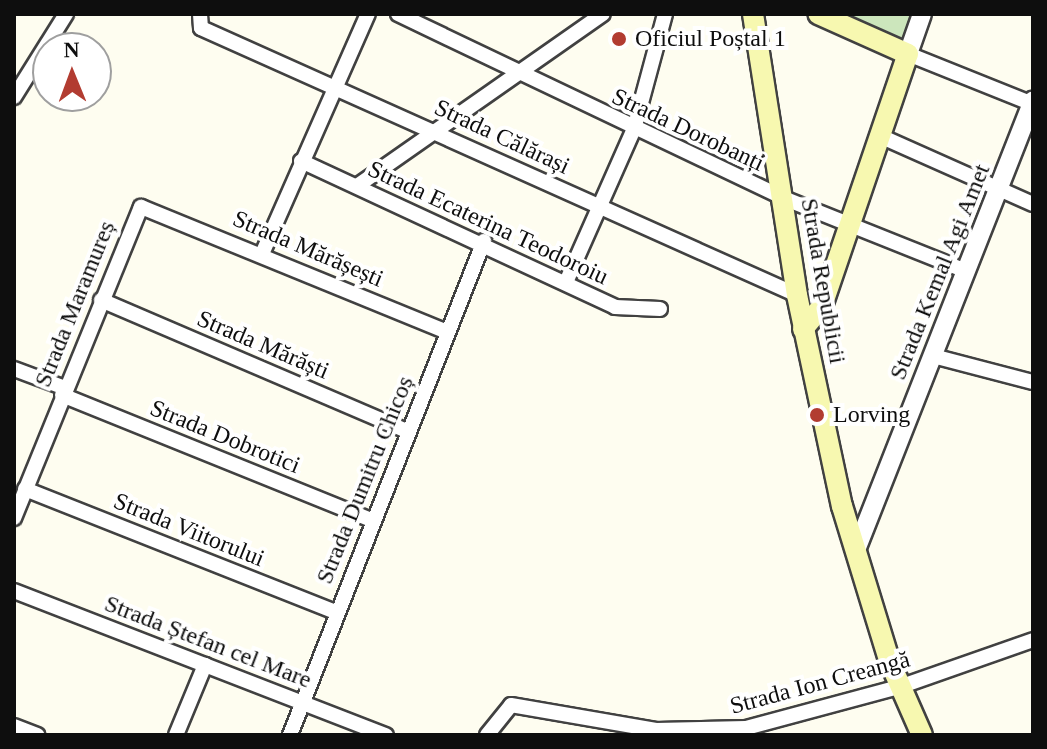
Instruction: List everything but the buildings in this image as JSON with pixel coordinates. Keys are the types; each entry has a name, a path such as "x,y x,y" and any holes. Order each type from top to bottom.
{"main road":[{"name":"Strada Republicii","path":"753,14 803,329 856,550 899,687 922,735"},
{"path":"803,329 822,306 908,54 818,14"}],"street":[{"path":"14,97 66,14"},
{"name":"Strada Călărași","path":"200,14 201,28 337,83 598,206 797,295"},
{"path":"262,254 368,14"},
{"name":"Strada Dorobanți","path":"398,14 513,73 781,197 966,271"},
{"path":"357,186 432,129 603,14"},
{"path":"567,280 634,129 665,14"},
{"path":"922,14 908,54 1033,103"},
{"name":"Strada Kemal Agi Amet","path":"856,550 1033,103"},
{"path":"880,136 1033,204"},
{"name":"Strada Ecaterina Teodoroiu","path":"301,161 484,241 567,280 615,307 660,309"},
{"name":"Strada Mărășești","path":"152,206 447,332"},
{"name":"Strada Maramureș","path":"14,518 22,481 64,392 137,211 152,206"},
{"name":"Strada Dumitru Chicoș","path":"290,735 484,241"},
{"name":"Strada Mărăști","path":"101,300 407,431"},
{"path":"933,356 1033,382"},
{"name":"Strada Dobrotici","path":"14,369 372,520"},
{"name":"Strada Viitorului","path":"22,481 336,612"},
{"name":"Strada Ștefan cel Mare","path":"14,591 386,735"},
{"name":"Strada Ion Creangă","path":"487,735 511,705 656,730 722,732 783,719 899,687 1033,640"},
{"path":"176,735 205,665"},
{"path":"783,719 784,735"},
{"path":"14,726 37,735"}],"green space":[{"path":"818,14 922,14 908,54"}],"place":[{"name":"Oficiul Poștal 1","path":"619,39"},
{"name":"Lorving","path":"817,415"}]}
